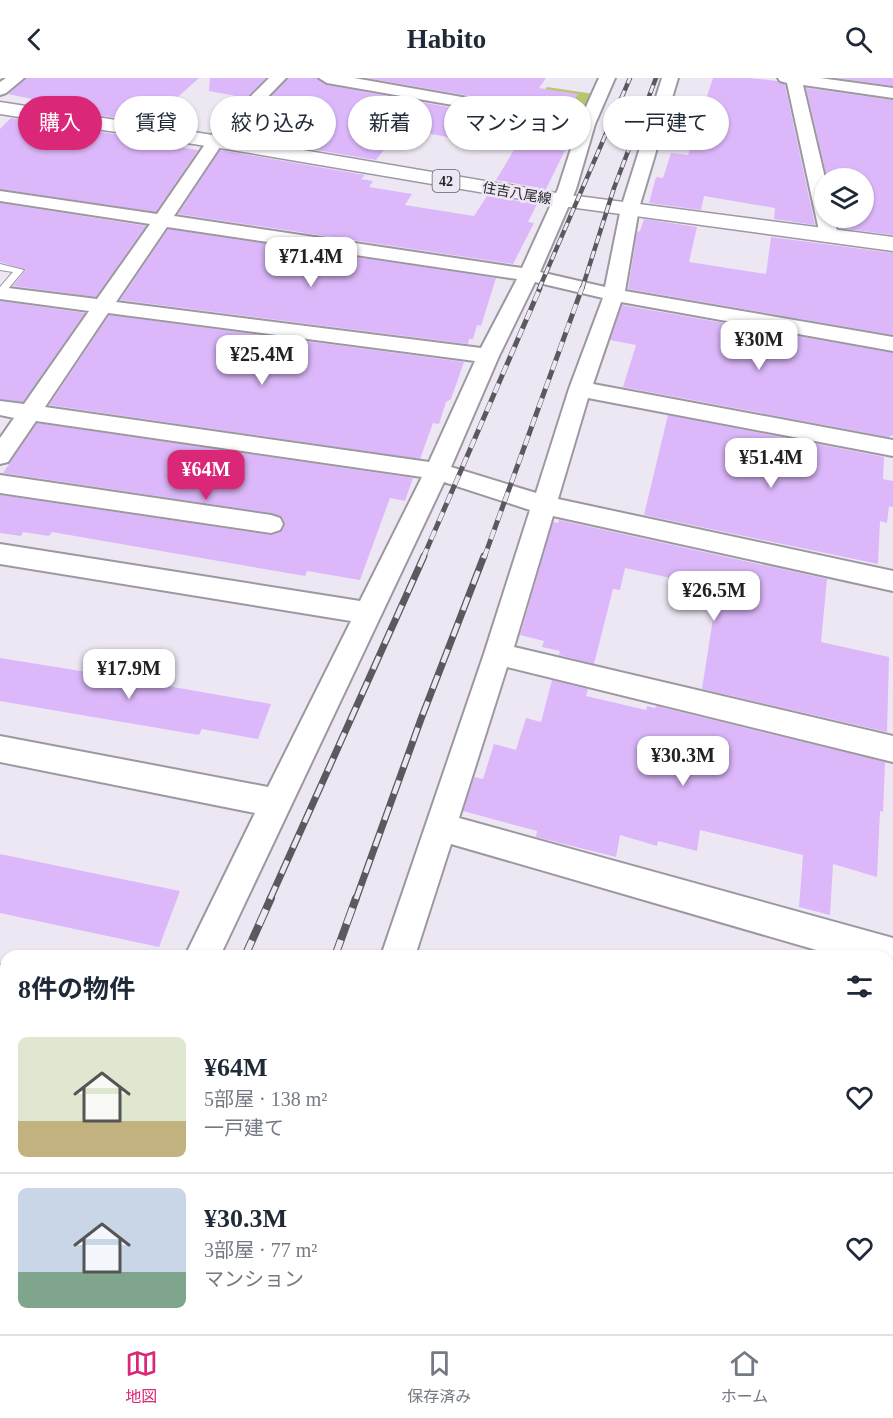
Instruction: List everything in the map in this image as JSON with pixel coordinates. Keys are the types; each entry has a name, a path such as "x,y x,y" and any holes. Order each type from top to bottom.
{"main road":[{"name":"住吉八尾線","path":"0,108 210,140"},
{"name":"住吉八尾線","path":"269,150 562,200 893,244"}],"street":[{"path":"0,90 16,78"},
{"path":"260,96 278,78"},
{"path":"327,78 444,99"},
{"path":"591,115 607,78"},
{"path":"400,950 498,654 580,389 614,296 630,208 670,78"},
{"path":"829,235 790,79 893,93"},
{"path":"0,456 210,150"},
{"path":"205,950 436,471 488,356 529,275 562,200 578,150"},
{"path":"0,196 529,275 614,296 893,344"},
{"path":"0,293 488,356"},
{"path":"580,389 893,448"},
{"path":"0,408 436,471 544,505 893,581"},
{"path":"0,484 271,524"},
{"path":"0,554 368,613"},
{"path":"498,654 893,748"},
{"path":"0,749 277,803"},
{"path":"442,827 875,950"}],"lane":[{"path":"0,267 19,270 0,293"}],"green space":[{"path":"547,87 594,94 591,101 591,96 541,96"}],"building":[{"path":"26,78 199,78 179,96 114,96 114,118 102,116 102,96 18,96 8,94"},
{"path":"210,78 266,78 248,96 209,91"},
{"path":"288,78 317,78 327,85 388,96 348,96 348,150 384,150 376,160 316,150 336,150 336,96 271,96"},
{"path":"367,78 546,78 539,88 578,94 577,96 470,96"},
{"path":"713,78 750,78 778,81 785,85 814,225 774,219 775,208 704,196 701,210 649,203 656,177 663,178 671,153 688,155 690,150 729,150 729,96 707,96"},
{"path":"837,78 893,78 893,86"},
{"path":"806,88 893,100 893,235 839,228 874,228 874,168 825,168"},
{"path":"432,104 444,106 444,136 432,134"},
{"path":"11,118 18,119 18,150 102,150 102,132 114,134 114,150 198,150 156,212 0,189 0,129"},
{"path":"220,150 365,175 361,179 373,181 369,187 412,194 405,205 474,216 487,196 537,204 528,222 534,223 513,264 178,214"},
{"path":"514,150 565,150 546,189 496,180"},
{"path":"0,203 146,226 96,297 13,286 26,270 0,262"},
{"path":"644,219 697,227 689,262 766,274 771,237 893,253 893,335 628,289 637,232 640,231"},
{"path":"168,229 496,278 481,326 477,325 473,339 469,339 468,344 120,300"},
{"path":"0,301 85,313 23,402 0,399"},
{"path":"622,305 893,353 893,435 888,437 623,387 636,345 610,340"},
{"path":"109,315 464,362 451,399 446,402 439,424 433,423 420,459 49,405"},
{"path":"668,415 884,457 883,479 893,481 893,507 889,506 887,523 880,521 878,564 644,515"},
{"path":"37,423 413,478 405,501 390,498 360,580 307,571 305,576 52,532 49,536 23,532 21,536 0,533 0,495 271,535 281,532 285,525 282,517 271,513 3,473"},
{"path":"559,520 827,579 821,642 889,657 887,732 702,689 716,599 673,590 675,579 625,568 620,590 613,589 594,664 559,655 560,651 542,647 544,641 520,635 553,522 558,523"},
{"path":"0,658 271,704 258,739 202,729 199,735 0,701"},
{"path":"552,680 588,689 586,696 646,710 647,706 655,708 656,706 885,762 877,877 833,864 830,915 799,907 803,855 700,830 697,851 658,841 657,846 620,835 616,857 536,837 537,831 463,811 474,777 483,779 494,744 516,750 526,718 541,722"},
{"path":"0,854 180,891 159,947 0,913"}],"railway":[{"path":"539,289 630,78"},
{"path":"582,289 614,188 656,78"},
{"path":"423,558 540,288"},
{"path":"484,558 582,288"},
{"path":"270,899 424,556"},
{"path":"356,899 421,719 484,556"},
{"path":"248,950 271,898"},
{"path":"337,950 356,898"}]}
